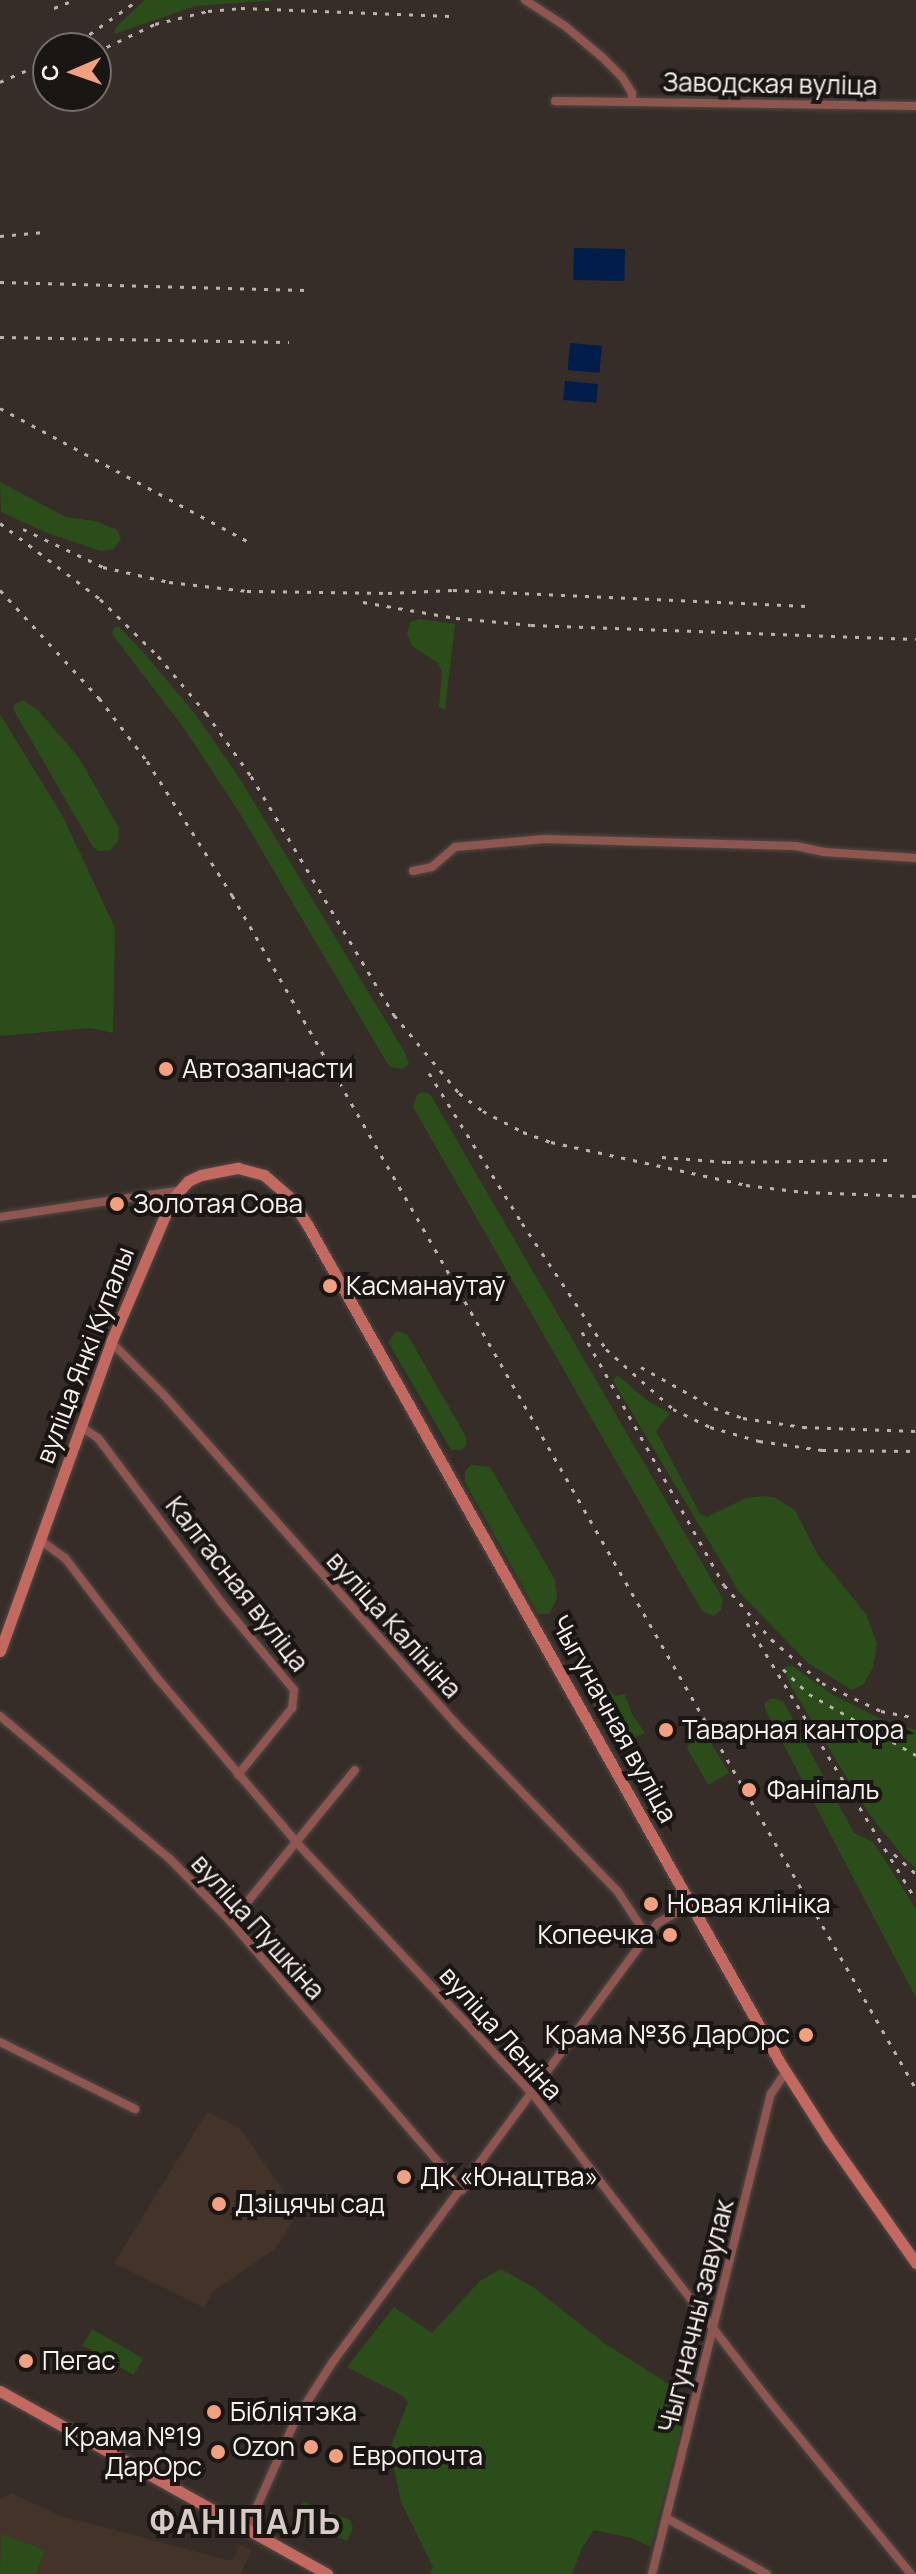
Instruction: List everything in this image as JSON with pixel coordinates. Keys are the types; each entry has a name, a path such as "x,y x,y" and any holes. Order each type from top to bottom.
{"street":[{"name":"Заводская вуліца","path":"525,0 565,26 602,57 622,77 632,93 632,102 916,106"},
{"path":"555,101 632,102"},
{"path":"413,871 432,867 455,847 545,839 796,846 824,852 916,858"},
{"name":"Чыгуначная вуліца","path":"177,1191 201,1175 238,1168 264,1175 284,1191 381,1354 786,2072 828,2138 916,2263"},
{"path":"0,1217 177,1191"},
{"name":"вуліца Янкі Купалы","path":"0,1651 111,1342 146,1255 177,1191"},
{"name":"вуліца Калініна","path":"111,1342 163,1394 465,1733 618,1892 647,1936"},
{"name":"Калгасная вуліца","path":"80,1426 98,1438 221,1602 294,1690 292,1708 238,1775"},
{"name":"вуліца Леніна","path":"40,1540 65,1558 158,1679 296,1842 532,2093 766,2397 911,2574"},
{"name":"вуліца Пушкіна","path":"0,1716 170,1859 231,1922 462,2190"},
{"path":"231,1922 355,1770"},
{"path":"247,2529 285,2442 313,2391 647,1936 658,1923 691,1904"},
{"path":"0,2042 135,2109"},
{"name":"Чыгуначны завулак","path":"652,2574 771,2094 786,2072"},
{"path":"0,2391 327,2574"},
{"path":"668,2519 767,2574"}],"shaded area":[{"name":"Дзіцячы сад","path":"207,2112 240,2128 282,2189 295,2218 276,2248 211,2293 205,2308 114,2263"},
{"path":"11,2493 61,2516 228,2560 234,2559 240,2545 251,2550 241,2574 0,2574 0,2499"}],"green space":[{"path":"145,0 277,0 196,6 114,34 116,27"},
{"path":"0,482 66,517 95,521 117,530 121,539 114,549 101,551 47,533 1,512"},
{"path":"420,619 455,624 445,710 439,707 442,672 438,663 412,646 407,634 410,622"},
{"path":"114,627 119,627 144,653 196,715 238,776 404,1051 409,1063 403,1069 387,1063 242,817 186,731 112,634"},
{"path":"23,700 38,710 79,758 119,828 118,841 110,850 99,851 93,847 13,709"},
{"path":"0,714 63,817 115,928 113,1033 90,1028 0,1036"},
{"path":"422,1092 430,1094 723,1599 721,1610 714,1616 702,1611 413,1107 417,1095"},
{"path":"396,1331 407,1334 466,1437 466,1446 461,1450 451,1450 388,1342"},
{"path":"617,1375 649,1402 670,1413 656,1431 700,1514 707,1517 746,1498 762,1496 774,1497 795,1510 818,1555 866,1614 877,1644 873,1667 864,1684 852,1690 808,1663 740,1593 613,1381"},
{"path":"471,1465 490,1467 555,1580 557,1598 549,1614 538,1614 465,1482 465,1471"},
{"path":"786,1666 792,1666 833,1695 885,1721 916,1730 916,1868 904,1858 868,1812 792,1688 784,1671"},
{"path":"603,1683 615,1696 625,1694 632,1714 645,1733 615,1746 608,1728 596,1714 589,1691"},
{"path":"772,1698 783,1701 854,1833 873,1842 916,1909 916,1998 765,1709 765,1703"},
{"path":"705,1733 729,1773 708,1785 687,1748 694,1734"},
{"path":"501,2269 533,2287 604,2343 689,2397 651,2547 632,2538 594,2530 582,2548 572,2574 430,2574 433,2567 401,2502 390,2449 408,2402 403,2396 347,2367 394,2307 432,2333 480,2281"},
{"path":"92,2329 143,2358 134,2375 82,2345"},
{"path":"304,2502 350,2520 353,2528 347,2541 297,2520 296,2510"},
{"path":"1,2534 45,2550 36,2574 0,2574"}],"water":[{"path":"574,248 625,249 624,281 573,280"},
{"path":"570,343 602,346 600,373 568,370"},
{"path":"565,381 598,384 596,403 563,400"}],"railway":[{"path":"54,8 74,0"},
{"path":"93,32 138,0"},
{"path":"112,44 155,24 208,11 241,8 451,16"},
{"path":"0,82 32,68"},
{"path":"0,236 44,232"},
{"path":"0,282 306,290"},
{"path":"0,337 289,342"},
{"path":"0,408 249,542"},
{"path":"0,523 100,599 158,656 206,713 251,776 394,1015 459,1093 483,1111 523,1132 551,1142 746,1185 804,1192 916,1196"},
{"path":"23,529 103,567 169,582 247,591 388,593 453,590 807,606"},
{"path":"0,590 99,698 147,761 232,895 916,2089"},
{"path":"363,602 456,618 531,625 916,639"},
{"path":"429,1073 522,1223 606,1349 673,1409 710,1427 759,1441 822,1450 916,1451"},
{"path":"662,1157 727,1162 888,1160"},
{"path":"582,1332 724,1585 771,1639 822,1683 881,1711 916,1718"},
{"path":"641,1367 714,1408 743,1418 803,1427 916,1431"},
{"path":"747,1623 916,1900"},
{"path":"783,1669 809,1694 916,1755"},
{"path":"894,1854 916,1874"}],"place":[{"name":"Автозапчасти","path":"166,1069"},
{"name":"Золотая Сова","path":"117,1204"},
{"name":"Касманаўтаў","path":"330,1286"},
{"name":"Таварная кантора","path":"666,1730"},
{"name":"Фаніпаль","path":"749,1790"},
{"name":"Новая клініка","path":"651,1904"},
{"name":"Копеечка","path":"670,1935"},
{"name":"Крама №36 ДарОрс","path":"806,2035"},
{"name":"ДК «Юнацтва»","path":"404,2177"},
{"name":"Дзіцячы сад","path":"219,2204"},
{"name":"Пегас","path":"26,2361"},
{"name":"Бібліятэка","path":"214,2412"},
{"name":"Ozon","path":"311,2447"},
{"name":"Крама №19 ДарОрс","path":"218,2452"},
{"name":"Европочта","path":"336,2456"}],"district":[{"name":"ФАНІПАЛЬ","path":"246,2522"}]}
